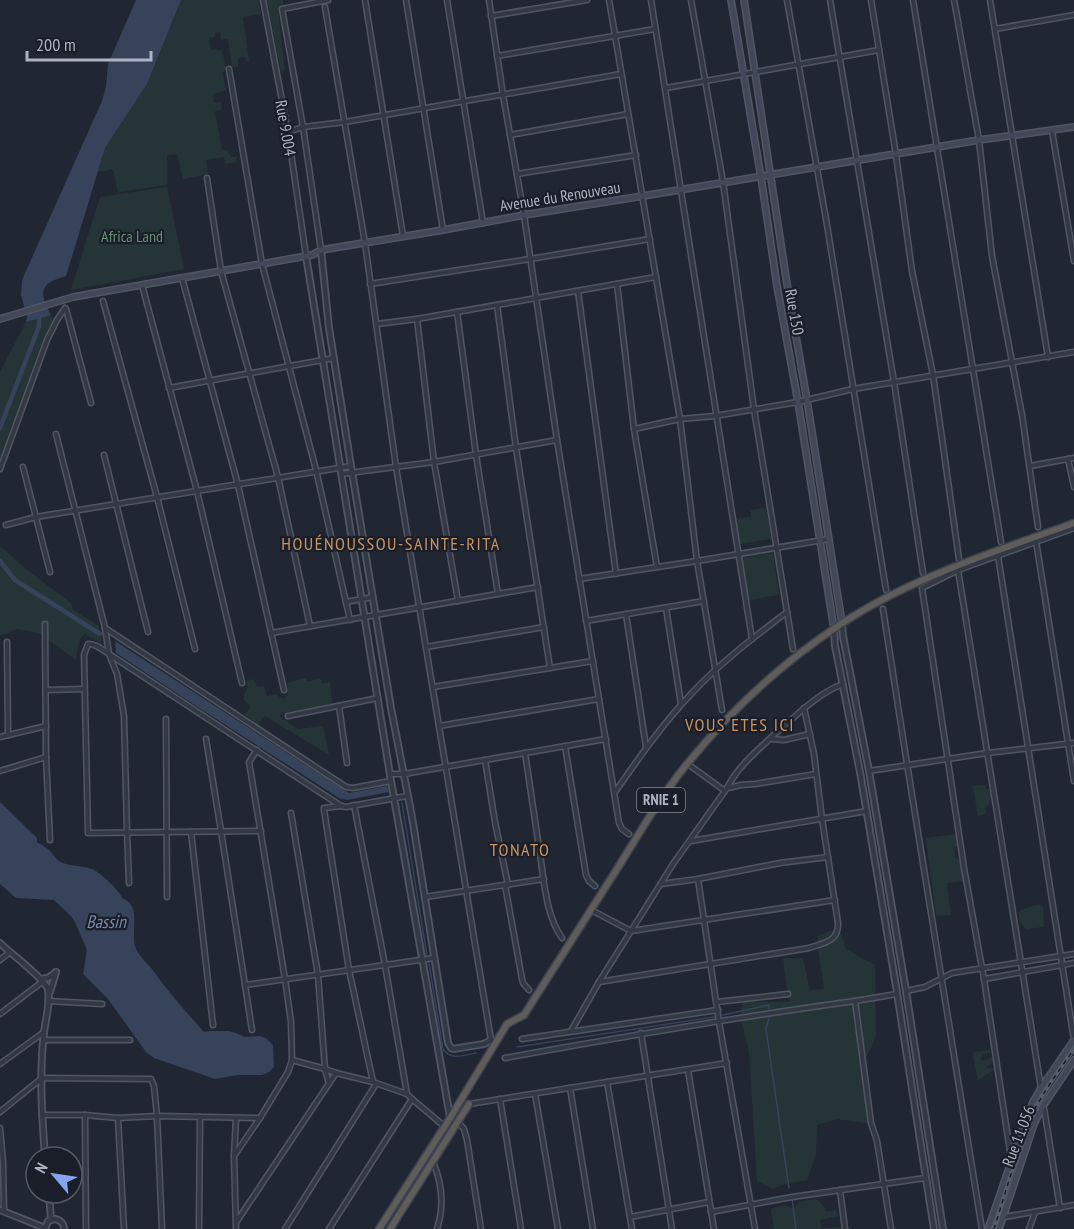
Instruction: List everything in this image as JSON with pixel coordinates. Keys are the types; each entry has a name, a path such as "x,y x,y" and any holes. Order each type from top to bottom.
{"highway":[{"name":"RNIE 1","path":"379,1229 450,1118 494,1041 507,1024 524,1015 657,805 687,764 729,717 770,677 842,623 921,581 1074,523"},
{"path":"390,1229 469,1104"}],"main road":[{"name":"Rue 150","path":"731,0 834,629"},
{"name":"Rue 150","path":"744,0 842,623"},
{"name":"Avenue du Renouveau","path":"0,319 80,295 309,256 321,250 979,140 1074,127"},
{"path":"777,286 787,284"},
{"path":"988,1229 1027,1117 1041,1088 1074,1040"},
{"name":"Rue 11.056","path":"999,1229 1034,1124 1043,1106 1074,1060"}],"street":[{"name":"Rue 9.004","path":"263,0 309,256"},
{"name":"Rue 9.004","path":"321,250 303,127 282,9 328,0"},
{"path":"365,0 403,236"},
{"path":"406,0 443,230"},
{"path":"447,0 483,223"},
{"path":"489,0 524,215 556,441 619,823 622,829 629,834"},
{"path":"491,16 586,0"},
{"path":"609,0 680,419 698,561 722,710"},
{"path":"651,0 752,639"},
{"path":"691,0 723,182 754,409 793,649"},
{"path":"787,0 886,590"},
{"path":"830,0 894,382 923,573"},
{"path":"871,0 912,271 933,375 959,559"},
{"path":"913,0 1001,542"},
{"path":"954,0 979,140 992,256 1013,363 1038,527"},
{"path":"990,0 1048,357"},
{"path":"321,250 329,328 352,472 449,1046 453,1049 484,1044 494,1041 466,891 396,467 365,243 325,7"},
{"path":"995,29 1074,15"},
{"path":"497,56 655,29"},
{"path":"666,88 879,50"},
{"path":"229,69 262,264 316,470 350,620"},
{"path":"288,132 303,127 345,122 621,74"},
{"path":"510,135 628,114"},
{"path":"1052,131 1074,261"},
{"path":"517,174 636,155"},
{"path":"207,178 221,271 278,477 310,626"},
{"path":"370,284 650,239"},
{"path":"309,256 339,468 450,1118"},
{"path":"377,324 656,277"},
{"path":"182,278 238,484 284,690"},
{"path":"617,284 634,429 657,567"},
{"path":"142,285 197,491 242,683"},
{"path":"578,291 616,574"},
{"path":"103,301 157,497 195,649"},
{"path":"497,305 516,448 550,668"},
{"path":"0,469 47,340 65,308 91,404"},
{"path":"457,312 498,594"},
{"path":"417,319 434,462 458,601"},
{"path":"634,429 680,419 715,416 798,402 853,389 1074,352"},
{"path":"169,388 334,358"},
{"path":"56,434 105,628 109,654 117,674 124,716 129,883"},
{"path":"340,474 434,462 556,441"},
{"path":"104,455 148,632"},
{"path":"1030,466 1074,458"},
{"path":"1068,459 1074,487"},
{"path":"6,525 75,510 351,465"},
{"path":"23,467 50,572"},
{"path":"1011,1162 922,588 958,570 1074,528"},
{"path":"579,579 829,539"},
{"path":"1036,541 1074,781"},
{"path":"998,556 1074,1040"},
{"path":"958,570 1041,1088"},
{"path":"271,633 538,587"},
{"path":"346,602 373,597"},
{"path":"586,621 704,601"},
{"path":"666,608 681,705"},
{"path":"884,609 982,1229"},
{"path":"615,792 646,748 681,705 716,670 787,612"},
{"path":"626,614 646,748"},
{"path":"842,623 906,991 943,1229"},
{"path":"45,624 46,757 50,840"},
{"path":"426,646 544,627"},
{"path":"105,628 346,787 353,788 391,781"},
{"path":"834,629 835,646 867,811 934,1229"},
{"path":"7,642 8,735"},
{"path":"261,831 88,833 84,655 88,644 109,654 341,806"},
{"path":"433,687 593,661"},
{"path":"571,1031 660,884 732,779 804,708 843,684"},
{"path":"46,690 84,689"},
{"path":"288,716 378,698"},
{"path":"439,726 599,699"},
{"path":"339,706 347,763"},
{"path":"599,982 809,948 833,939 838,930 835,900 814,754 804,708"},
{"path":"166,719 167,897"},
{"path":"0,737 46,726"},
{"path":"770,739 784,740 810,734"},
{"path":"206,739 252,1030"},
{"path":"390,774 404,774 606,739"},
{"path":"869,771 948,758 1074,743"},
{"path":"565,746 586,875 595,886"},
{"path":"234,1156 288,1072 292,1060 291,1022 285,979 249,762 256,750"},
{"path":"525,753 552,921 562,938"},
{"path":"0,771 46,757"},
{"path":"485,760 522,979 529,990"},
{"path":"692,767 726,790"},
{"path":"726,790 741,785 816,774"},
{"path":"285,1229 375,1083 349,970 324,808 345,807 407,796"},
{"path":"354,805 385,964 407,1094"},
{"path":"690,841 867,811"},
{"path":"291,813 318,975 329,1084"},
{"path":"191,831 213,1024"},
{"path":"660,884 828,857"},
{"path":"425,897 544,879"},
{"path":"698,879 719,1022 755,1229"},
{"path":"595,912 631,931 835,900"},
{"path":"0,943 41,980 46,987 48,998"},
{"path":"0,960 10,952"},
{"path":"906,991 925,987 952,973 1074,954"},
{"path":"245,985 434,958"},
{"path":"984,979 1074,963"},
{"path":"0,1014 41,980 50,978 56,972 48,998 43,1040 42,1115 44,1145"},
{"path":"717,1002 788,994"},
{"path":"505,1058 641,1033 897,994"},
{"path":"48,998 102,1004"},
{"path":"855,1001 871,1123 877,1141 891,1229"},
{"path":"522,1039 718,1010"},
{"path":"0,1064 44,1032"},
{"path":"641,1033 672,1229"},
{"path":"43,1040 130,1040"},
{"path":"292,1060 407,1094 444,1126"},
{"path":"469,1104 727,1063"},
{"path":"688,1070 714,1229"},
{"path":"237,1221 336,1073"},
{"path":"0,1112 42,1078 151,1079 154,1086 157,1116 162,1229"},
{"path":"607,1082 632,1229"},
{"path":"570,1088 593,1229"},
{"path":"535,1094 558,1229"},
{"path":"329,1229 412,1099"},
{"path":"500,1099 521,1229"},
{"path":"1043,1106 1060,1208"},
{"path":"42,1115 118,1118 157,1116 260,1118"},
{"path":"85,1115 86,1229"},
{"path":"199,1229 200,1117"},
{"path":"118,1118 124,1229"},
{"path":"236,1118 234,1156 236,1229"},
{"path":"458,1122 464,1129 467,1140 481,1229"},
{"path":"0,1128 3,1162 2,1210 45,1228 51,1220 50,1205"},
{"path":"433,1161 441,1189 437,1229"},
{"path":"711,1212 925,1178"},
{"path":"840,1190 845,1229"},
{"path":"630,1217 709,1202"},
{"path":"1003,1217 1074,1205"},
{"path":"1029,1229 1035,1212"},
{"path":"26,1220 60,1220 65,1228"}],"green space":[{"path":"181,0 258,0 261,14 243,17 249,61 246,62 245,57 238,58 238,67 232,67 228,39 221,40 220,32 215,33 215,37 209,38 211,50 222,50 226,69 222,73 226,90 213,94 214,103 221,102 222,110 215,111 222,150 227,150 231,157 236,157 237,162 225,164 224,157 206,160 208,174 183,179 177,154 167,155 167,185 118,192 113,169 98,172 105,148 147,84"},
{"path":"265,0 283,0 283,7 278,9 285,71 281,72 268,5"},
{"name":"Africa Land","path":"167,187 184,269 71,290 100,197"},
{"path":"51,315 54,319 38,353 0,458 0,372 26,322"},
{"path":"766,508 771,539 739,544 735,519 751,517 751,510"},
{"path":"0,546 71,603 73,610 99,626 102,644 85,634 79,640 76,660 39,633 17,629 0,636"},
{"path":"773,553 779,595 749,600 742,558"},
{"path":"306,678 308,682 320,678 322,684 330,682 332,704 283,713 279,716 298,729 323,726 329,755 265,716 257,725 245,715 251,706 243,699 247,681 254,679 257,687 264,686 267,696 276,694 284,699 288,694 287,683"},
{"path":"985,785 986,789 989,789 991,800 985,808 986,814 978,816 973,786"},
{"path":"957,834 959,846 954,847 955,857 960,861 963,881 947,883 951,915 936,916 926,838"},
{"path":"1040,905 1043,907 1044,927 1026,929 1020,921 1019,911"},
{"path":"839,928 846,949 875,965 876,1036 862,1067 871,1124 837,1119 817,1125 816,1154 807,1180 781,1185 773,1189 757,1181 749,1052 741,1018 742,1002 789,1002 783,958 803,958 810,990 824,989 818,936"},
{"path":"989,1050 992,1052 982,1055 980,1059 984,1061 992,1057 993,1063 986,1066 995,1069 978,1080 974,1052"},
{"path":"815,1199 822,1204 826,1212 836,1210 837,1216 820,1220 821,1228 843,1227 843,1229 774,1229 772,1208 785,1205 794,1209 799,1202"}],"water":[{"path":"136,0 181,0 147,84 105,148 66,276 46,285 44,300 51,315 26,322 27,317 21,295 22,280 102,101 108,64"},
{"path":"115,641 349,793 387,786 389,792 347,800 339,798 116,653"},
{"name":"Bassin","path":"0,802 57,860 96,871 114,887 122,898 129,902 134,914 134,937 137,951 204,1032 228,1031 245,1037 266,1038 273,1045 274,1067 262,1075 238,1075 215,1079 154,1058 146,1052 108,999 83,974 87,950 71,916 54,900 16,898 0,884"}],"waterway":[{"path":"0,428 39,326 39,314"},
{"path":"0,561 15,580 100,634"},
{"path":"402,803 427,955"},
{"path":"429,963 443,1049 454,1056 476,1053"},
{"path":"723,1015 769,1005 770,1015 766,1029 789,1188"},
{"path":"517,1047 714,1017"},
{"path":"792,1198 796,1229"}],"railway":[{"path":"994,1229 1035,1108 1074,1049"}],"district":[{"name":"HOUÉNOUSSOU-SAINTE-RITA","path":"391,544"},
{"name":"VOUS ETES ICI","path":"740,725"},
{"name":"TONATO","path":"520,850"}]}
